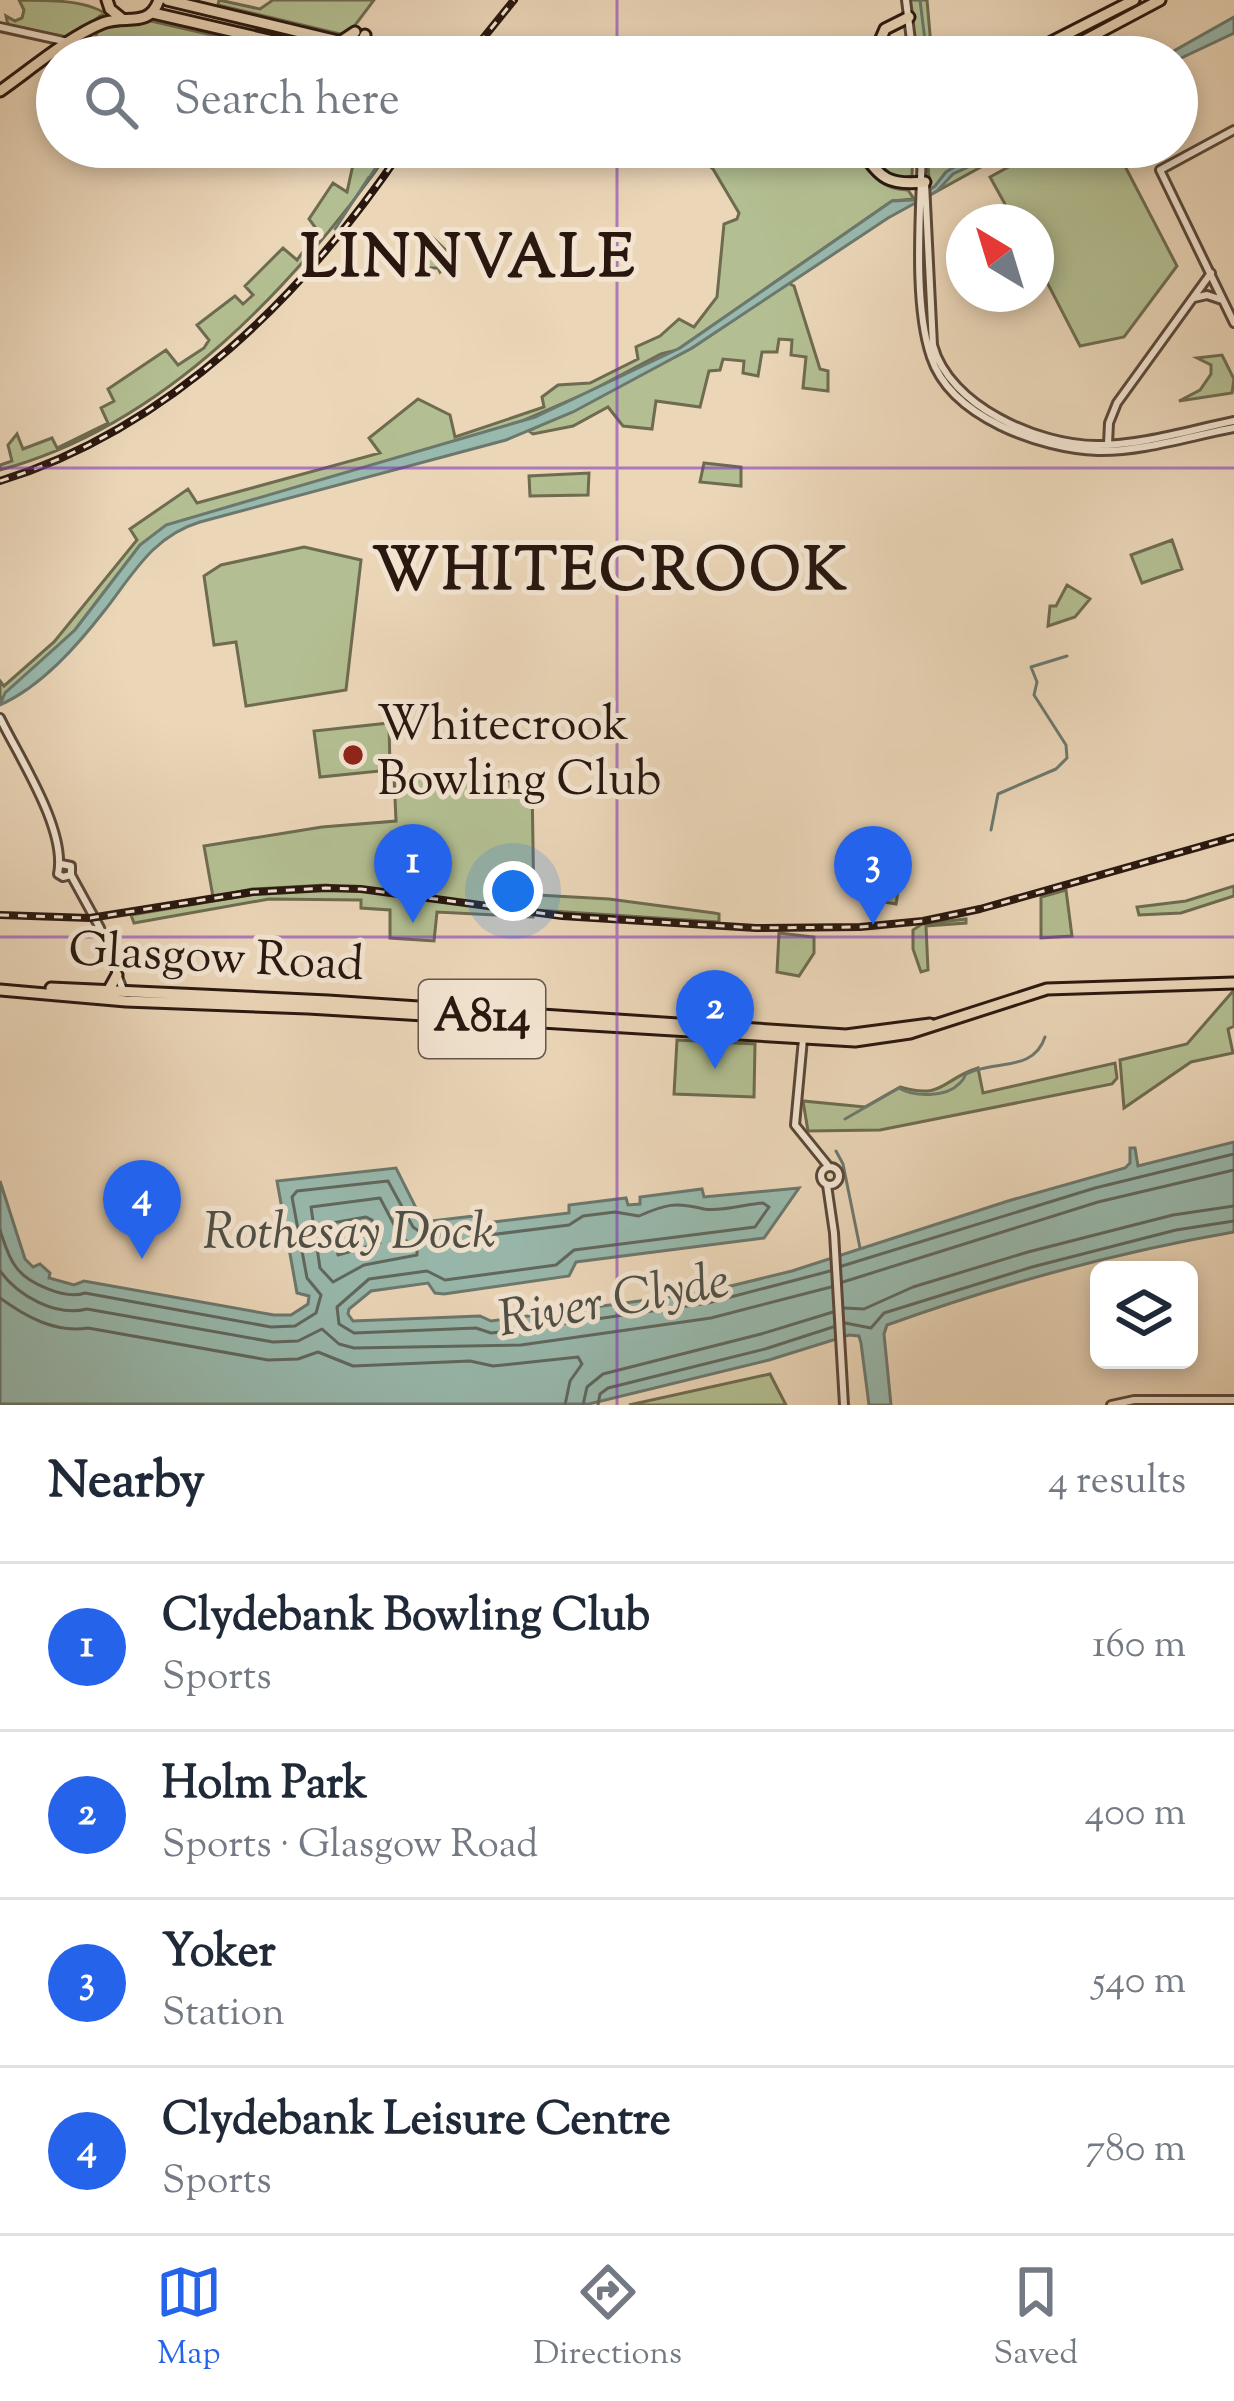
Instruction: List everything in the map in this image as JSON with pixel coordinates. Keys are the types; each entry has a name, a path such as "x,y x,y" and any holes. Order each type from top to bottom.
{"main road":[{"path":"82,36 101,23 139,20 163,0 315,36"},
{"path":"1063,36 1134,0"},
{"path":"1092,36 1160,0"},
{"path":"101,23 106,3 123,19"},
{"path":"153,13 252,36"},
{"path":"884,36 889,25 909,17"},
{"path":"0,91 36,67"},
{"path":"874,168 886,179 922,185"},
{"path":"107,993 117,975"},
{"name":"Glasgow Road","path":"0,987 128,998 328,1001 863,1041 1048,989 1234,983"},
{"name":"Glasgow Road","path":"0,987 128,998"},
{"path":"128,998 130,1016"}],"street":[{"path":"906,0 911,36"},
{"path":"0,27 37,36"},
{"path":"1198,149 1234,130"},
{"path":"922,168 935,356 946,376 975,404 1035,432 1106,448 1234,425"},
{"path":"1164,168 1160,170 1234,322"},
{"path":"1106,448 1108,423 1117,403 1211,273"},
{"path":"1192,301 1207,295 1223,300"},
{"path":"0,718 56,835 61,864 71,866 70,875 92,909 128,998"},
{"path":"803,1037 795,1125 826,1169 839,1174 830,1185 830,1197 843,1403"},
{"path":"826,1169 821,1179 830,1185"},
{"path":"1111,1405 1135,1400 1234,1400"}],"green space":[{"path":"19,0 76,3 104,13 74,36 61,36 8,25 6,16 15,21 24,10"},
{"path":"219,0 260,9 273,0 374,0 350,32 340,34 218,5"},
{"path":"909,0 927,0 930,36 914,36"},
{"path":"151,21 216,36 96,36 99,29"},
{"path":"352,168 377,168 315,249 270,297 172,384 118,420 61,449 0,470 0,465 12,461 8,445 17,434 23,449 52,438 57,448 108,423 101,408 114,401 108,389 166,350 178,365 204,348 209,340 197,325 235,296 243,304 253,295 245,286 283,248 297,260 318,231 309,219 333,183 347,192"},
{"path":"867,168 888,186 908,190 914,199 892,201 677,350 587,393 506,428 167,525 140,545 75,630 0,700 0,681 4,686 54,642 137,540 130,529 188,489 197,503 380,453 369,438 418,399 450,415 455,437 544,407 542,397 558,385 590,383 638,359 636,347 660,336 679,319 694,327 717,297 724,224 737,219 739,213 713,169"},
{"path":"884,168 912,168 912,175 904,179"},
{"path":"928,168 979,168 930,195"},
{"path":"1006,168 1126,168 1177,266 1124,337 1080,346 1054,296 1054,204 1005,204 990,177"},
{"path":"431,236 454,258 440,272 422,268 423,245"},
{"path":"788,283 794,286 820,369 828,371 828,391 803,388 806,357 791,355 792,340 779,339 777,352 762,352 758,376 743,373 744,361 723,359 720,370 709,371 700,407 656,401 652,429 623,426 608,407 573,426 529,431 692,348"},
{"path":"1222,355 1234,379 1232,393 1179,401 1200,390 1211,374 1211,365 1197,358"},
{"path":"704,463 741,467 741,486 700,482"},
{"path":"589,473 588,495 530,496 529,476"},
{"path":"1172,540 1182,569 1142,583 1131,555"},
{"path":"304,547 361,560 346,690 246,706 236,642 214,645 204,576 221,565"},
{"path":"1067,585 1090,599 1075,617 1048,626 1050,606 1056,606"},
{"name":"Whitecrook Bowling Club","path":"389,723 390,770 320,777 314,731"},
{"path":"394,775 532,782 534,910 326,885 252,889 213,897 204,846 322,827 396,821"},
{"path":"874,852 904,857 896,904 866,899"},
{"path":"1234,886 1234,896 1181,913 1139,915 1137,907 1186,901"},
{"path":"290,888 361,889 534,913 533,917 437,912 434,941 390,938 390,910 361,908 361,900 269,899 134,923 131,915"},
{"path":"1066,890 1072,936 1041,938 1041,897"},
{"path":"537,895 714,913 719,914 719,922 536,910"},
{"path":"966,919 966,923 926,926 928,970 921,972 913,930 922,924"},
{"path":"779,933 814,937 814,953 799,976 777,972"},
{"path":"1234,990 1234,1026 1228,1029 1233,1053 1191,1062 1124,1108 1120,1060 1187,1044"},
{"path":"677,1040 755,1044 754,1097 674,1094"},
{"path":"1115,1063 1117,1078 1112,1084 880,1130 808,1131 803,1101 865,1107 900,1087 935,1090 978,1068 983,1093"},
{"path":"770,1374 786,1405 629,1405"}],"water":[{"path":"1234,17 1234,33 1198,50 1198,37"},
{"path":"966,168 692,348 573,412 506,440 184,528 145,558 58,664 0,705 5,693 75,630 140,545 166,525 535,417 680,348 892,201 913,200 946,172"},
{"name":"Rothesay Dock","path":"1234,1142 1234,1232 1090,1261 887,1325 891,1405 869,1405 859,1336 849,1335 769,1360 589,1404 0,1404 0,1181 25,1259 33,1267 40,1264 49,1278 274,1315 291,1315 308,1304 309,1296 297,1293 277,1181 396,1168 423,1222 483,1215 485,1223 569,1213 569,1205 626,1198 628,1205 640,1204 640,1197 702,1189 704,1197 799,1188 764,1238 576,1262 569,1276 444,1294 435,1293 428,1283 371,1291 348,1314 353,1321 480,1316 491,1321 706,1292 792,1271 1125,1168 1130,1163 1130,1148 1135,1148 1138,1166"}],"waterway":[{"path":"920,0 924,36"},
{"path":"371,175 376,168"},
{"path":"335,229 369,177"},
{"path":"991,830 998,794 1056,769 1067,758 1066,745 1034,695 1037,682 1031,667 1067,656"},
{"path":"845,1119 899,1088 939,1094 973,1071 1025,1060 1045,1037"},
{"path":"836,1151 843,1164 860,1248"}],"railway":[{"path":"485,36 514,0"},
{"path":"0,481 62,457 177,391 278,303 324,253 389,168"},
{"path":"0,915 90,918 253,892 326,888 562,916 756,928 860,927 980,909 1234,837"}],"place":[{"name":"Whitecrook Bowling Club","path":"353,755"},
{"name":"Clydebank Bowling Club","path":"413,923"},
{"name":"Yoker","path":"873,925"},
{"name":"Holm Park","path":"715,1069"},
{"name":"Clydebank Leisure Centre","path":"142,1259"}],"district":[{"name":"LINNVALE","path":"469,261"},
{"name":"WHITECROOK","path":"611,574"}],"water label":[{"name":"River Clyde","path":"614,1303"}]}
